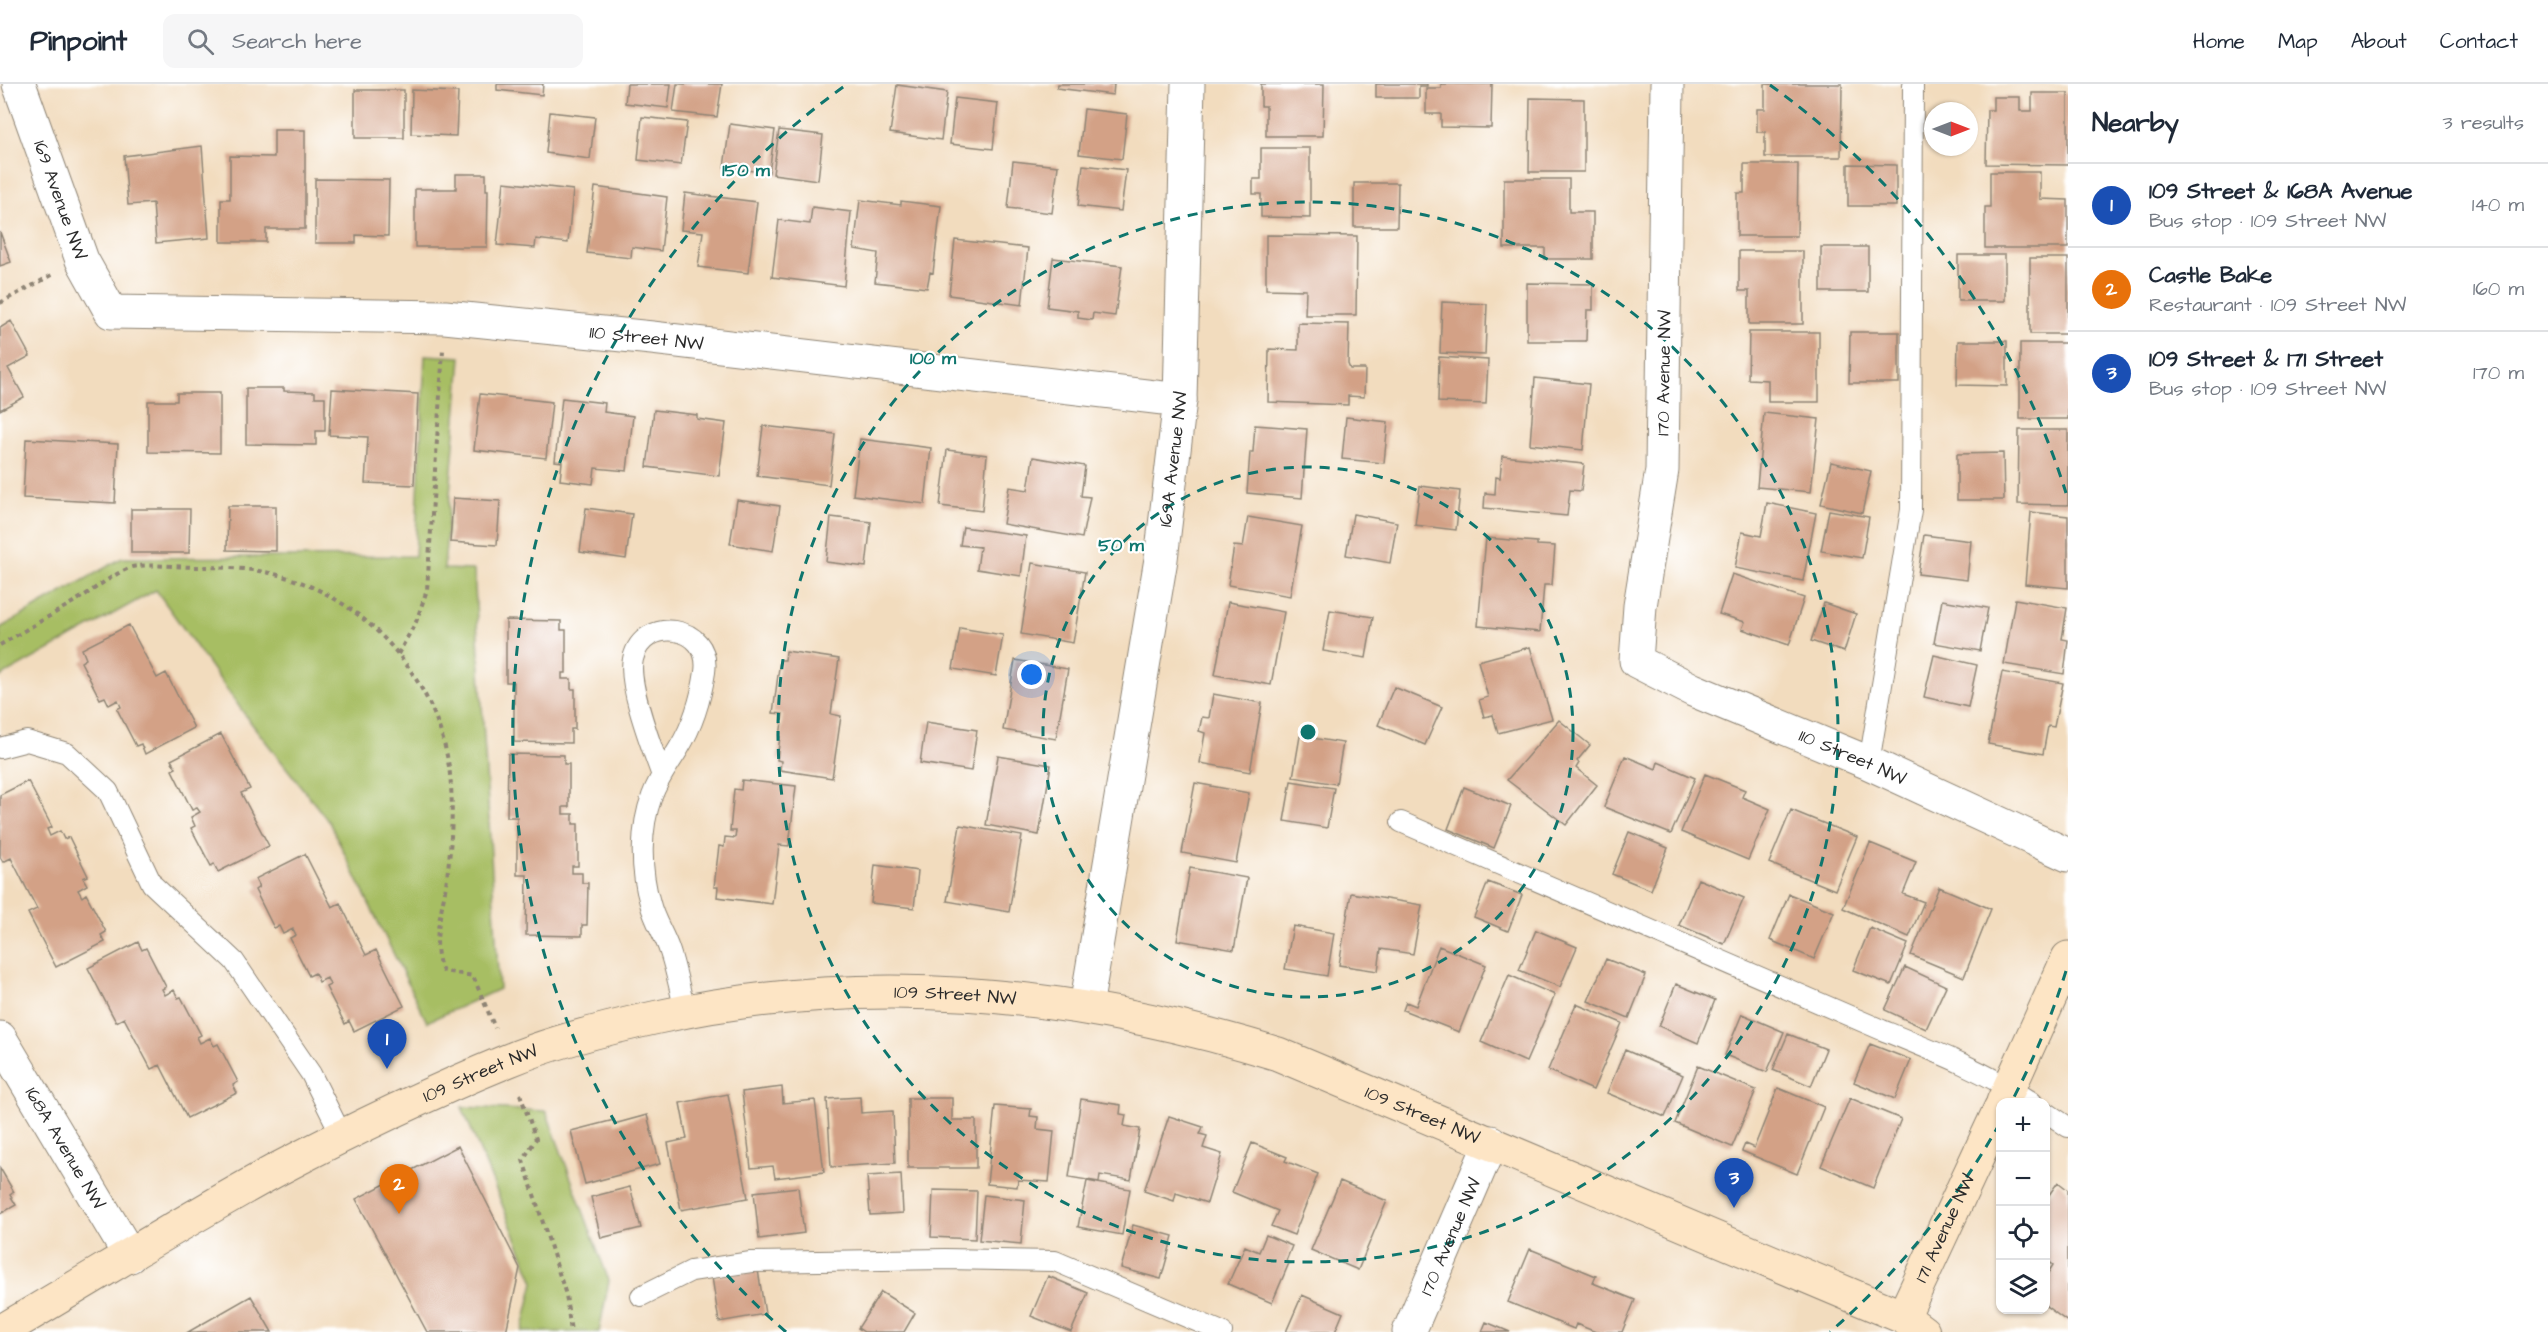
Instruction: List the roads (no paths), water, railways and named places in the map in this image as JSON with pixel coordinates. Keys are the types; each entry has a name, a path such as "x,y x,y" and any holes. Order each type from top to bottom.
{"street":[{"name":"169 Avenue NW","path":"19,84 82,260 111,312"},
{"name":"169A Avenue NW","path":"1086,1007 1161,559 1180,399 1188,84"},
{"name":"170 Avenue NW","path":"1636,661 1640,606 1662,470 1667,84"},
{"name":"110 Street NW","path":"111,312 445,318 652,338 1180,399"},
{"name":"110 Street NW","path":"1636,661 1694,690 1869,763 2068,855"},
{"name":"171 Avenue NW","path":"2012,1098 2068,958"},
{"name":"109 Street NW","path":"0,1332 276,1170 342,1136 509,1060 625,1024 685,1011 763,999 841,993 920,991 1031,999 1086,1007 1200,1030 1278,1054 1491,1142 1913,1325"},
{"name":"168A Avenue NW","path":"0,1038 130,1256"},
{"name":"171 Avenue NW","path":"1913,1325 1996,1135"},
{"name":"170 Avenue NW","path":"1409,1332 1491,1142"}],"lane":[{"path":"1869,763 1911,510 1912,84"},
{"path":"661,773 643,724 632,669 633,658 647,638 657,632 669,630 682,632 693,638 702,648 707,660 702,690 693,720 679,748 661,773 651,799 645,826 643,854 650,903 669,948 685,1011"},
{"path":"0,748 27,741 67,753 108,791 152,884 234,961 311,1074 342,1136"},
{"path":"1401,822 1882,1030 1957,1060 2007,1098"},
{"path":"2050,1115 2068,1127"},
{"path":"641,1296 691,1271 751,1262 945,1259 1055,1261 1222,1332"}],"place":[{"name":"109 Street & 168A Avenue","path":"387,1069"},
{"name":"109 Street & 171 Street","path":"1734,1208"},
{"name":"Castle Bake","path":"399,1214"}]}
